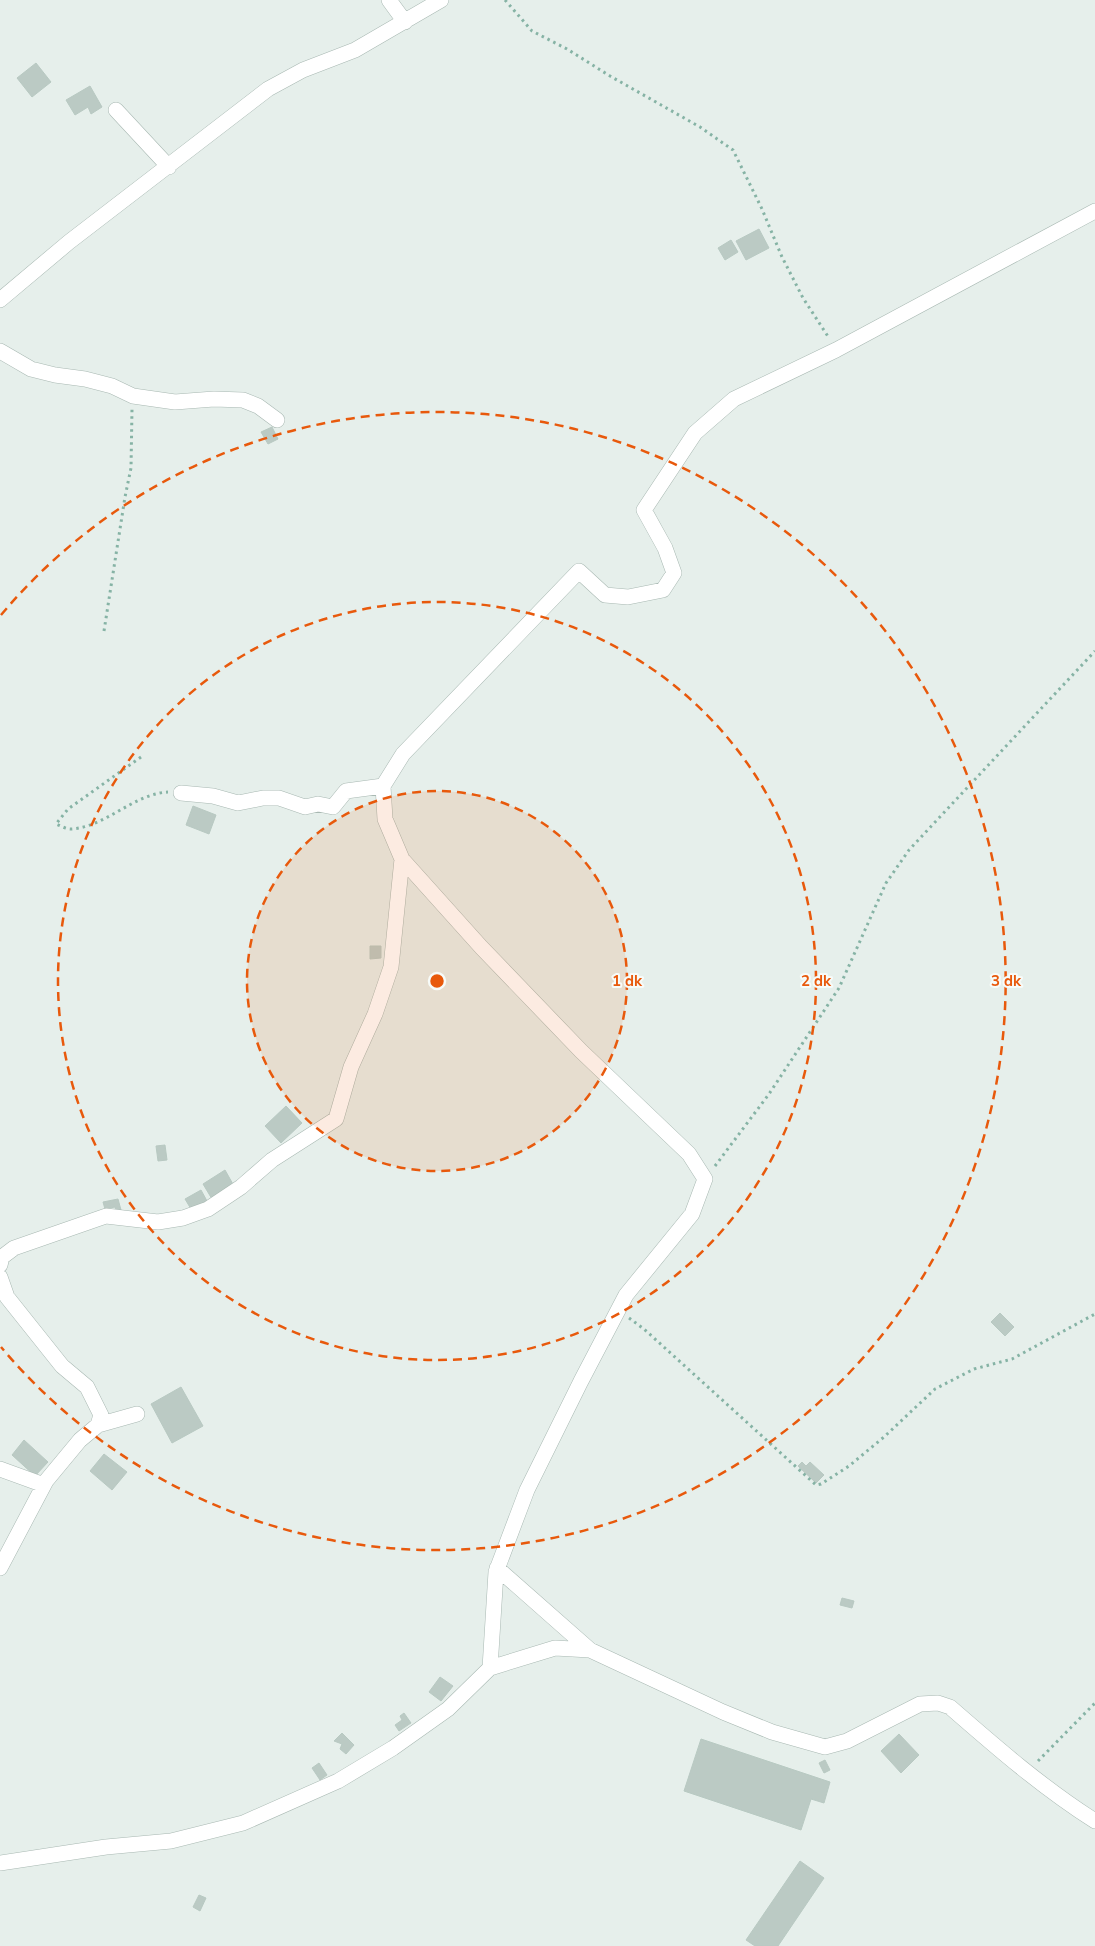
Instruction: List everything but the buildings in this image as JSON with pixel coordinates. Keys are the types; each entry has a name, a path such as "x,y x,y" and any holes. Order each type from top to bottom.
{"street":[{"path":"389,0 405,22"},
{"path":"0,300 70,242 268,89 303,70 354,50 441,0"},
{"path":"116,110 169,167"},
{"path":"490,1668 497,1568 527,1490 626,1295 692,1214 705,1179 689,1154 581,1051 481,947 402,859 385,819 383,786 403,754 430,724 512,642 579,571 606,595 628,597 663,590 674,573 666,548 644,510 695,433 734,399 836,350 1095,211"},
{"path":"0,351 31,369 54,375 94,381 112,386 133,396 175,402 214,399 243,400 258,406 277,420"},
{"path":"181,793 213,796 238,803 263,798 279,798 305,807 318,804 333,807 346,790 383,786"},
{"path":"0,1266 2,1257 14,1248 106,1216 158,1222 183,1218 208,1209 241,1187 272,1160 336,1119 351,1067 376,1014 391,967 402,859"},
{"path":"0,1277 7,1297 62,1366 87,1387 102,1415 98,1425"},
{"path":"0,1568 44,1485 80,1440 98,1425 138,1414"},
{"path":"0,1469 44,1485"},
{"path":"497,1568 590,1650 723,1712 772,1732 825,1747 847,1741 920,1704 938,1704 950,1707 1026,1773 1095,1821"},
{"path":"0,1863 106,1847 171,1841 244,1823 338,1781 393,1748 448,1709 490,1668 555,1648 590,1650"}],"path":[{"path":"504,0 532,31 567,49 610,76 700,127 733,150 762,209 782,257 836,350"},
{"path":"104,631 131,468 133,396"},
{"path":"705,1179 769,1094 839,988 886,883 910,850 1095,652"},
{"path":"141,757 68,809 56,824 69,829 91,825 144,798 165,792 181,793"},
{"path":"618,1311 644,1330 816,1485 821,1484 849,1466 884,1437 935,1389 974,1369 1012,1359 1095,1314"},
{"path":"1026,1773 1095,1703"}]}
